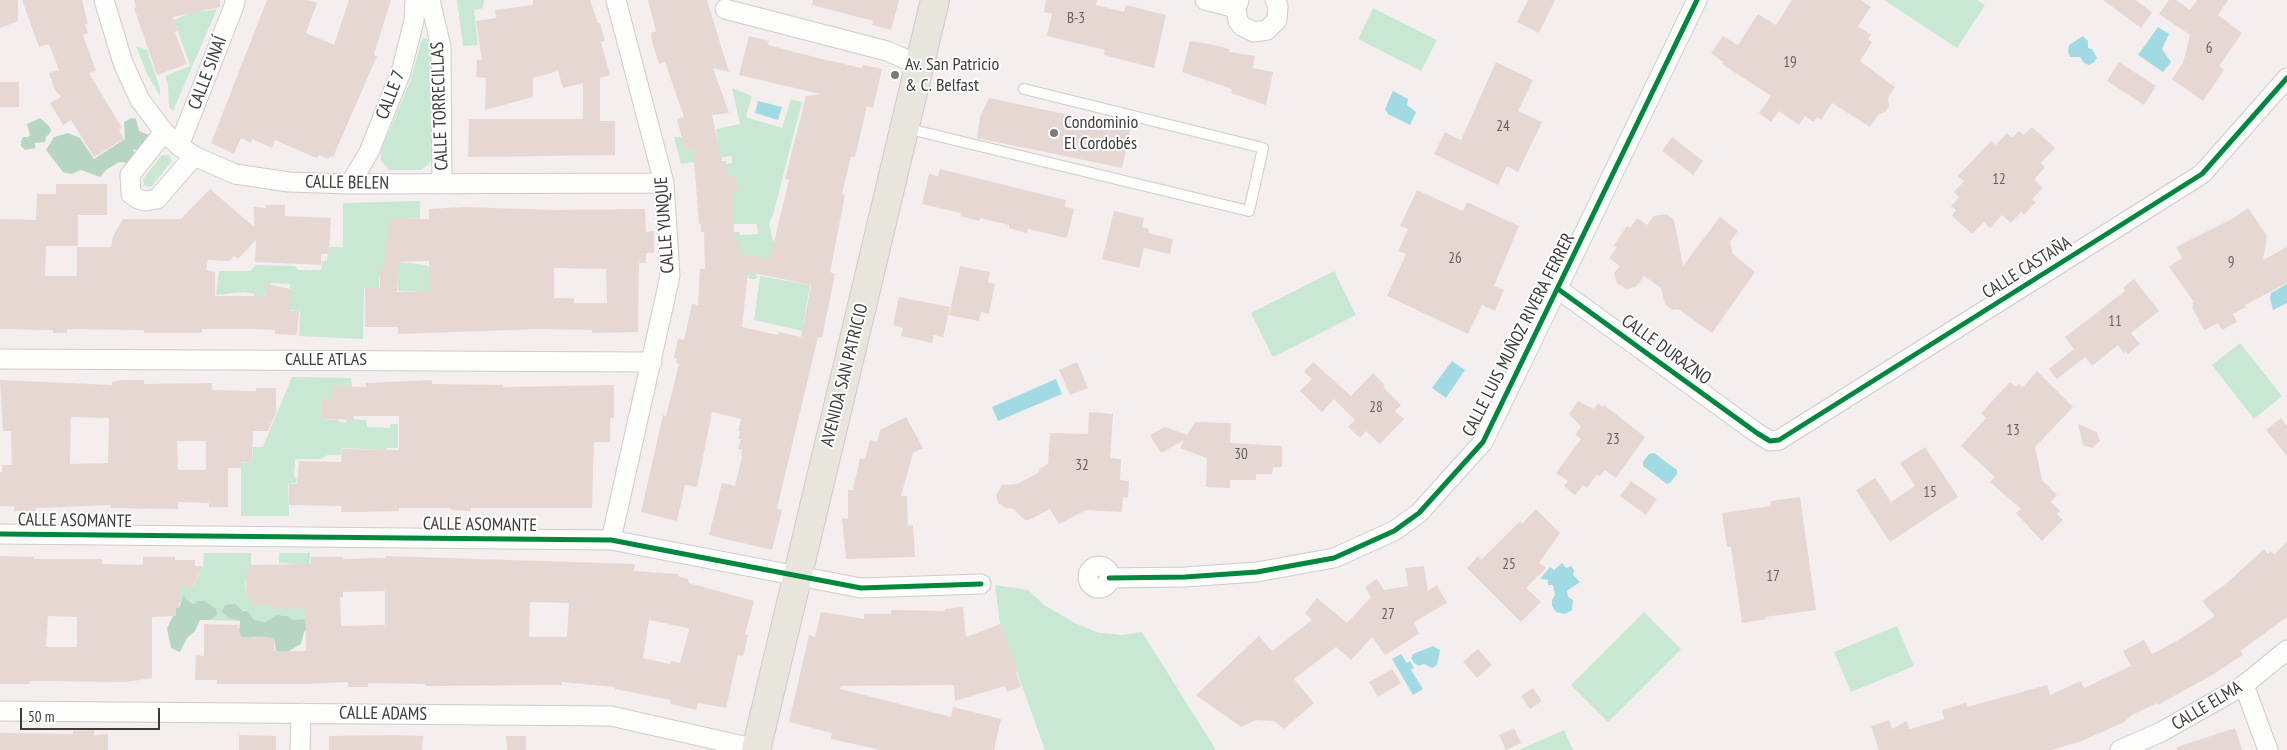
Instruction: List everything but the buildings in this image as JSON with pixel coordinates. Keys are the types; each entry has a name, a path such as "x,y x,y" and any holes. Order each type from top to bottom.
{"main road":[{"name":"AVENIDA SAN PATRICIO","path":"758,750 796,577 935,0"}],"street":[{"name":"CALLE BELEN","path":"104,0 123,63 140,100 164,132 186,151 234,174 289,182 350,184 664,183"},
{"name":"CALLE SINAÍ","path":"186,151 235,0"},
{"name":"CALLE 7","path":"350,184 369,152 401,72 414,21 415,0"},
{"name":"CALLE TORRECILLAS","path":"430,0 442,47 442,184"},
{"name":"CALLE YUNQUE","path":"611,540 670,276 664,183 616,0"},
{"path":"1205,0 1238,4 1238,21 1242,26 1254,32 1261,32 1273,26 1278,6 1275,0"},
{"name":"CALLE LUIS MUÑOZ RIVERA FERRER","path":"1110,578 1185,577 1257,572 1334,558 1394,531 1418,513 1483,442 1697,0"},
{"path":"725,10 887,51 920,65"},
{"name":"CALLE CASTAÑA","path":"1757,434 1770,441 1779,440 2202,174 2287,78"},
{"path":"164,132 130,175 131,194 145,201 157,199 186,151"},
{"name":"CALLE DURAZNO","path":"1558,289 1757,434"},
{"name":"CALLE ATLAS","path":"0,359 652,362"},
{"name":"CALLE ASOMANTE","path":"0,534 611,540 860,588 981,584"},
{"name":"CALLE ELMA","path":"2120,750 2161,732 2244,685 2287,650"},
{"path":"2244,685 2268,750"},
{"name":"CALLE ADAMS","path":"0,711 612,716 758,750"},
{"path":"300,750 301,713"}],"lane":[{"path":"904,128 1249,211 1263,148 1024,89"}],"green space":[{"path":"457,0 484,0 483,8 474,10 478,45 463,46"},
{"path":"1884,0 1977,0 1985,5 1957,48"},
{"path":"1373,8 1437,40 1421,71 1358,39"},
{"path":"217,9 173,111 169,107 168,85 165,76 190,66 174,20 190,13"},
{"path":"424,38 431,40 432,50 433,157 428,165 421,170 389,170 381,161 381,151 411,79 421,41"},
{"path":"136,46 147,50 160,88 160,96 147,74"},
{"path":"732,88 752,96 746,117 782,128 791,99 802,102 773,215 769,223 773,241 790,245 755,273 758,277 755,279 750,279 730,245 733,232 739,232 740,235 758,234 757,224 732,224 723,164 732,163 732,156 681,164 674,137 683,137 685,150 718,142 716,129 740,124"},
{"path":"40,118 49,126 50,133 46,137 45,142 35,143 35,148 25,150 21,146 21,141 23,137 30,135 27,124"},
{"path":"131,118 136,119 139,131 149,135 149,142 141,149 133,150 136,157 133,161 127,163 119,162 106,170 100,177 81,170 71,174 63,172 46,150 54,137 68,133 80,138 94,159 125,139 124,122"},
{"path":"162,155 169,155 172,161 152,186 144,185 143,179"},
{"path":"420,201 420,218 390,220 387,238 397,262 426,265 433,270 433,292 398,291 397,274 379,276 379,288 364,288 363,339 299,336 300,311 290,310 290,284 271,283 270,288 266,289 263,328 256,328 254,294 244,292 216,295 219,271 250,271 256,265 295,266 298,270 321,270 322,261 327,260 329,247 343,247 343,203"},
{"path":"1334,271 1356,315 1273,357 1251,313"},
{"path":"760,276 810,285 803,325 818,329 817,334 754,320"},
{"path":"2240,343 2282,396 2254,419 2212,365"},
{"path":"292,377 351,378 352,387 331,386 331,399 322,399 321,419 339,420 339,422 346,423 347,419 366,420 367,427 390,428 390,424 398,424 398,448 387,448 386,450 342,448 341,455 328,455 320,459 295,459 294,475 297,480 296,483 288,484 289,516 241,516 241,463 252,462 253,447 263,447"},
{"path":"204,553 251,553 251,568 245,583 245,597 251,597 252,605 273,605 297,576 297,564 279,563 279,553 310,553 309,622 306,619 293,620 287,616 277,615 265,622 258,621 253,619 248,611 239,609 234,619 240,621 210,620 217,615 186,599 179,603 179,587 193,586 203,566"},
{"path":"995,585 1028,590 1044,605 1075,623 1099,633 1123,635 1142,632 1216,750 1045,750 1000,624"},
{"path":"183,596 194,604 198,601 204,601 216,609 217,615 210,620 200,620 195,631 187,638 180,652 171,648 167,628 173,616 176,616 176,608 179,608"},
{"path":"235,604 243,611 248,611 253,619 258,621 265,622 277,615 287,616 293,620 306,619 306,630 301,644 289,651 276,651 274,638 252,637 238,643 240,621 229,618 222,612 225,605"},
{"path":"1644,612 1681,649 1608,722 1571,685"},
{"path":"1897,626 1914,666 1851,692 1834,652"},
{"path":"1564,730 1573,750 1519,750"}],"water":[{"path":"2158,27 2169,34 2162,49 2171,62 2163,72 2138,55"},
{"path":"2083,36 2088,41 2088,48 2092,49 2097,58 2089,65 2084,63 2080,57 2070,57 2068,51 2069,45"},
{"path":"1393,91 1408,99 1407,105 1416,112 1410,125 1388,114 1385,109"},
{"path":"758,101 782,107 778,120 755,113"},
{"path":"2287,284 2287,303 2273,310 2270,298 2271,293"},
{"path":"1452,361 1465,370 1446,398 1432,388"},
{"path":"1056,379 1062,394 998,421 992,407"},
{"path":"1654,453 1677,470 1677,474 1670,483 1667,484 1643,466 1643,462 1649,454"},
{"path":"1562,563 1566,568 1571,566 1574,570 1573,575 1580,582 1567,591 1568,597 1573,600 1572,610 1565,614 1556,612 1552,606 1552,600 1555,595 1553,585 1548,585 1548,580 1540,579 1550,567 1554,570"},
{"path":"1433,646 1440,650 1437,665 1432,668 1424,664 1419,666 1414,663 1411,658 1413,654"},
{"path":"1401,654 1407,663 1410,661 1414,668 1411,670 1423,689 1413,695 1392,659"}],"cycle path":[{"path":"1109,578 1185,577 1257,572 1334,558 1394,531 1419,513 1483,442 1697,0"},
{"path":"1558,289 1757,433 1770,441 1779,440 2202,174 2287,78"},
{"path":"0,534 611,540 861,588 981,584"}],"place":[{"name":"Av. San Patricio & C. Belfast","path":"895,75"},
{"name":"Condominio El Cordobés","path":"1054,133"}]}
